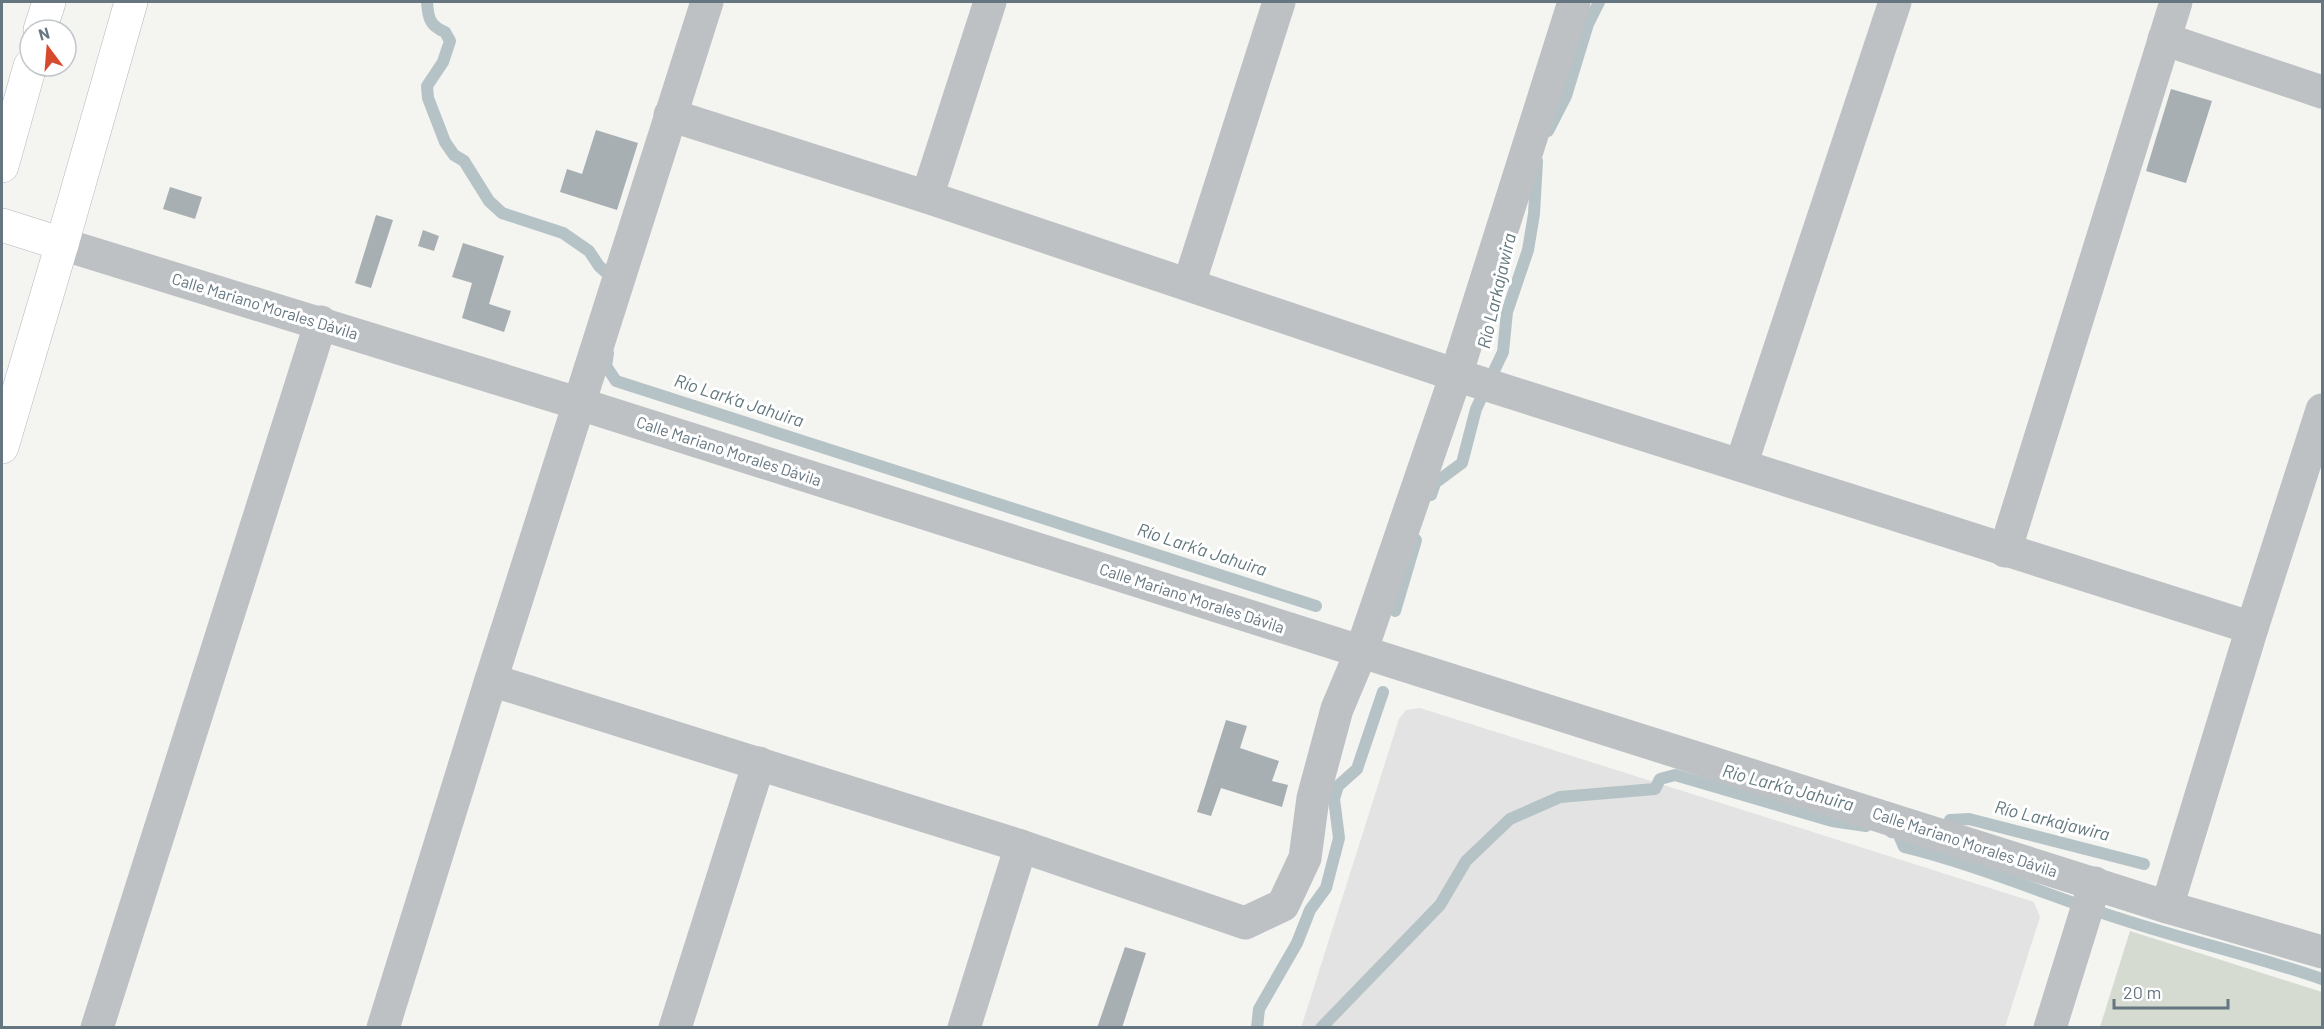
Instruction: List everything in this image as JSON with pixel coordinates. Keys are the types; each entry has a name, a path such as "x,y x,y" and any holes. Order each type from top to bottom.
{"street":[{"path":"44,18 49,2"},
{"path":"2,447 131,2"},
{"path":"383,1028 491,680 707,2"},
{"path":"927,197 990,2"},
{"path":"1189,284 1279,2"},
{"path":"491,680 1021,846 1245,923 1283,905 1305,858 1313,798 1334,720 1361,652 1456,375 1574,2"},
{"path":"1742,465 1895,2"},
{"path":"2005,551 2176,2"},
{"path":"2164,39 2322,92"},
{"path":"2,166 27,78"},
{"path":"670,115 927,197 1456,375 2252,628"},
{"path":"2,225 62,244"},
{"name":"Calle Mariano Morales Dávila","path":"62,244 321,322 2167,907 2322,952"},
{"path":"97,1028 321,322"},
{"path":"2167,907 2252,628 2322,410"},
{"path":"675,1028 759,763"},
{"path":"964,1028 1021,846"},
{"path":"2050,1028 2095,883"}],"shaded area":[{"path":"1420,708 2034,902 2040,917 2005,1027 1301,1028 1399,719 1406,710"},
{"path":"2130,931 2322,992 2322,1027 2100,1027"}],"building":[{"path":"2171,89 2212,101 2186,183 2146,171"},
{"path":"596,130 638,143 617,210 560,192 567,169 582,174"},
{"path":"170,187 202,197 195,219 163,209"},
{"path":"376,215 393,220 371,288 355,283"},
{"path":"423,230 439,236 434,251 418,246"},
{"path":"463,243 504,256 489,304 511,311 504,332 462,318 472,283 452,277"},
{"path":"1226,720 1247,726 1240,748 1279,761 1272,781 1288,785 1282,807 1221,788 1211,816 1197,812"},
{"path":"1125,947 1146,953 1122,1028 1097,1028"}],"waterway":[{"name":"Río Lark’a Jahuira","path":"427,2 431,21 445,32 450,41 443,62 427,86 428,98 445,142 454,155 464,161 489,201 502,213 563,233 589,251 613,283"},
{"name":"Río Larkajawira","path":"1548,131 1566,96 1588,24 1599,2"},
{"name":"Río Larkajawira","path":"1431,495 1435,483 1462,463 1476,409 1503,352 1507,312 1528,250 1534,214 1537,161"},
{"name":"Río Lark’a Jahuira","path":"608,353 606,366 616,381 1316,606"},
{"name":"Río Larkajawira","path":"1395,611 1416,540"},
{"name":"Río Lark’a Jahuira","path":"1257,1028 1259,1009 1297,943 1310,910 1326,888 1339,838 1334,799 1338,786 1357,769 1383,692"},
{"name":"Río Lark’a Jahuira","path":"1321,1028 1440,905 1466,861 1510,819 1560,797 1655,789 1660,779 1675,775 1832,821 1866,826"},
{"name":"Río Larkajawira","path":"1950,820 1969,819 2144,864"},
{"name":"Río Lark’a Jahuira","path":"1891,832 1898,833 1904,847 1932,854 2146,927 2322,979"}]}
